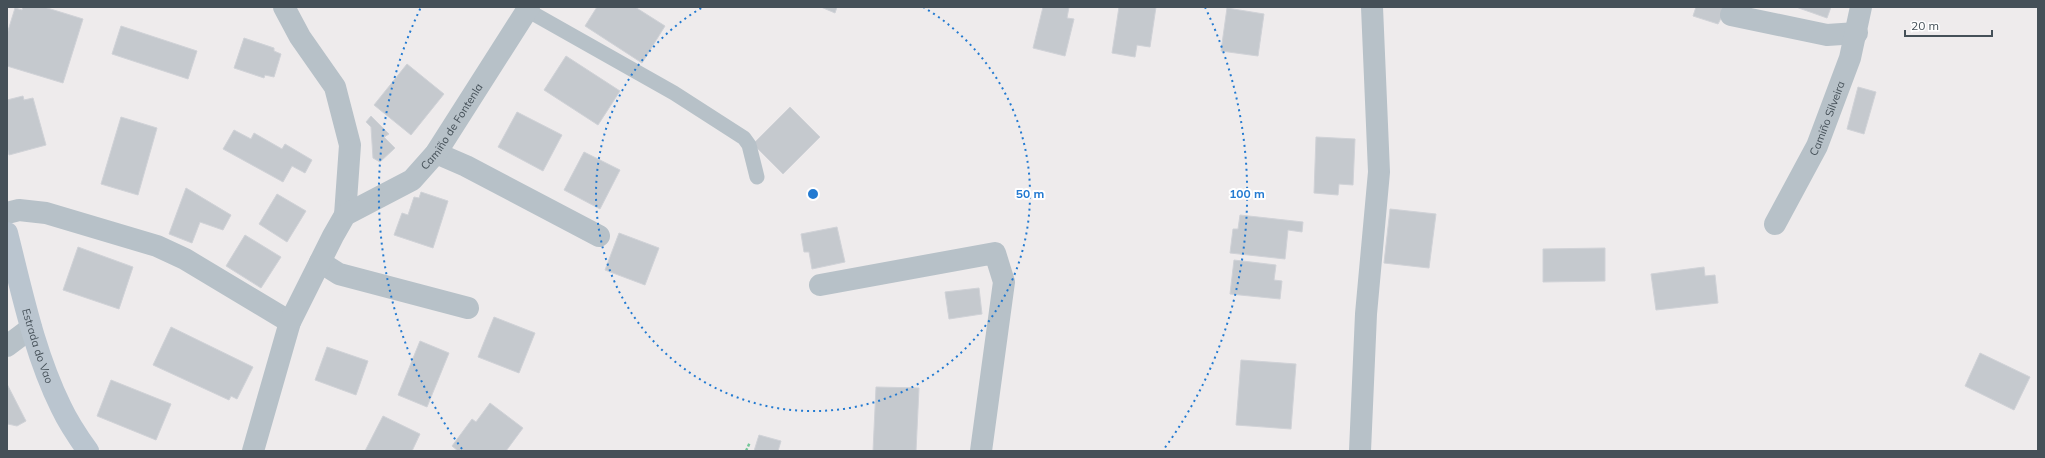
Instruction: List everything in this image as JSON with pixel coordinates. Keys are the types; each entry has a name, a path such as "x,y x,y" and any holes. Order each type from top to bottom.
{"street":[{"path":"253,451 290,322 345,215 350,145 335,87 300,37 284,7"},
{"path":"1360,451 1366,314 1379,172 1372,7"},
{"name":"Camiño Silveira","path":"1775,224 1817,146 1850,58 1857,33 1861,7"},
{"name":"Camiño de Fontenla","path":"345,215 412,180 436,153 528,8"},
{"path":"1731,15 1827,35 1857,33"},
{"path":"436,153 466,166 599,236"},
{"path":"7,213 19,210 46,213 157,246 185,259 290,322"},
{"name":"Estrada do Vao","path":"7,233 31,328 49,382 62,409 88,451"},
{"path":"820,285 995,253 1004,282 981,451"},
{"path":"320,262 339,274 468,308"},
{"path":"7,346 31,328"}],"lane":[{"path":"528,8 674,93 744,138 749,145 757,177"}],"path":[{"path":"746,451 750,442"}],"building":[{"path":"23,7 44,7 83,19 63,83 7,66 7,34 15,8 22,10"},
{"path":"597,7 635,7 665,26 642,63 585,26"},
{"path":"821,7 837,7 835,13"},
{"path":"1043,7 1069,7 1067,18 1074,19 1065,56 1033,48"},
{"path":"1119,7 1156,7 1150,47 1137,45 1135,57 1112,53"},
{"path":"1696,7 1727,7 1718,24 1693,16"},
{"path":"1796,7 1831,7 1827,18"},
{"path":"1227,8 1264,14 1258,56 1221,51"},
{"path":"121,26 197,51 188,79 112,54"},
{"path":"244,38 274,48 274,51 281,54 274,77 265,75 264,78 234,68"},
{"path":"566,56 620,91 598,125 544,90"},
{"path":"407,64 444,94 411,135 374,105"},
{"path":"1858,87 1876,92 1864,134 1847,129"},
{"path":"23,96 24,100 33,98 46,145 9,155 7,147 7,100"},
{"path":"790,107 820,137 783,174 753,144"},
{"path":"517,112 562,135 543,171 498,147"},
{"path":"371,116 389,134 384,137 395,148 380,162 373,158 371,127 366,122"},
{"path":"121,117 157,128 138,195 101,184"},
{"path":"234,130 251,139 254,133 282,149 285,144 312,160 305,173 292,166 283,182 223,149"},
{"path":"1316,137 1355,139 1353,185 1339,184 1338,195 1314,193"},
{"path":"584,152 620,170 600,209 564,190"},
{"path":"186,188 231,215 223,230 200,222 192,243 169,234"},
{"path":"421,192 448,201 433,248 394,235 402,213 408,215 414,197 419,198"},
{"path":"277,194 306,211 287,242 259,224"},
{"path":"1390,209 1436,214 1429,268 1384,263"},
{"path":"1240,215 1303,222 1302,232 1288,230 1285,259 1230,253 1233,229 1238,229"},
{"path":"837,227 845,262 812,269 809,252 804,252 801,234"},
{"path":"619,233 659,248 645,285 605,270"},
{"path":"245,235 281,257 261,288 226,266"},
{"path":"78,247 133,267 119,309 63,290"},
{"path":"1605,248 1605,281 1543,282 1543,249"},
{"path":"1234,260 1276,265 1274,280 1282,281 1280,299 1230,294"},
{"path":"1704,267 1705,276 1715,275 1718,303 1656,310 1651,274"},
{"path":"979,288 982,314 949,319 945,292"},
{"path":"494,317 535,333 519,373 478,357"},
{"path":"171,327 253,367 237,399 231,396 229,400 153,365"},
{"path":"420,341 449,353 427,407 398,395"},
{"path":"327,347 368,361 356,395 315,380"},
{"path":"1980,353 2030,377 2014,410 1965,386"},
{"path":"1241,360 1296,364 1291,429 1236,425"},
{"path":"111,380 171,404 156,440 97,416"},
{"path":"7,384 26,421 17,426 8,424 7,426"},
{"path":"876,387 919,388 916,451 873,451"},
{"path":"490,403 523,428 506,451 458,451 452,446 472,419 476,422"},
{"path":"383,416 420,434 412,451 365,451"},
{"path":"759,435 781,441 778,451 754,451"}]}
